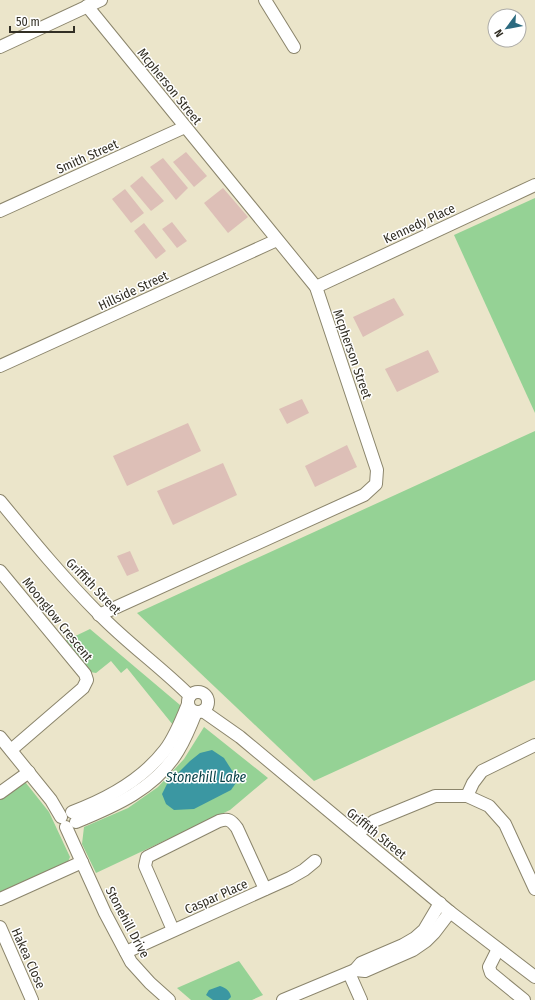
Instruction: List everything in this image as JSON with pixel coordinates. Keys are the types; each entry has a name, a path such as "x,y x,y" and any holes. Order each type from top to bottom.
{"street":[{"path":"0,47 101,0"},
{"path":"264,0 294,47"},
{"name":"Mcpherson Street","path":"87,6 316,287 377,470 376,484 364,495 99,615"},
{"name":"Smith Street","path":"0,211 185,127"},
{"name":"Kennedy Place","path":"316,287 535,185"},
{"name":"Hillside Street","path":"0,366 277,240"},
{"name":"Griffith Street","path":"0,501 36,545 99,615 197,703 450,912 535,976"},
{"name":"Moonglow Crescent","path":"0,571 85,674 87,680 83,688 11,750"},
{"path":"69,819 110,808 132,796 163,771 178,752 197,703"},
{"name":"Stonehill Drive","path":"0,737 51,800 69,819 76,847 82,862 105,913 126,952 139,972 169,1000"},
{"path":"467,796 472,783 482,771 535,745"},
{"path":"0,793 29,772"},
{"path":"362,839 363,829 374,821 435,796 467,796 489,806 505,824 535,889"},
{"path":"173,930 145,866 146,861 148,857 219,821 226,819 231,820 265,889"},
{"name":"Caspar Place","path":"126,952 290,878 304,870 315,861"},
{"path":"0,899 82,862"},
{"path":"352,972 362,963 403,945 415,938 424,930 440,903"},
{"path":"283,1000 352,972 365,971 413,950 430,937 450,912"},
{"name":"Hakea Close","path":"0,927 32,1000"},
{"path":"498,949 489,967 491,973 524,1000"},
{"path":"352,972 361,1000"}],"green space":[{"path":"535,198 535,413 454,235"},
{"path":"535,431 535,680 314,781 137,613"},
{"path":"90,629 180,705 180,714 173,725 127,668 121,673 111,661 96,673 90,672 65,641"},
{"path":"204,727 268,778 230,810 96,873 82,844 84,827 128,808 158,787 184,759"},
{"path":"21,783 26,783 49,812 70,857 68,862 0,892 0,800"},
{"path":"239,961 263,995 252,1000 191,1000 177,988"}],"water":[{"name":"Stonehill Lake","path":"212,750 224,758 238,780 231,790 194,809 174,810 166,804 162,794 167,784 200,753"},
{"path":"220,986 229,991 231,997 228,1000 213,1000 206,995 209,990"}],"building":[{"path":"186,152 207,176 194,187 173,162"},
{"path":"163,158 188,188 176,200 150,167"},
{"path":"142,176 164,201 151,211 130,186"},
{"path":"223,188 248,217 228,233 204,203"},
{"path":"125,189 144,213 131,223 112,199"},
{"path":"172,222 187,241 177,248 162,229"},
{"path":"144,223 166,251 156,259 134,231"},
{"path":"394,298 404,315 363,337 353,317"},
{"path":"428,350 439,372 397,392 385,369"},
{"path":"302,399 309,413 287,424 279,409"},
{"path":"188,423 201,451 127,486 113,456"},
{"path":"347,445 357,467 315,487 305,466"},
{"path":"223,463 237,495 173,525 157,491"},
{"path":"130,551 139,571 127,576 117,556"}]}
